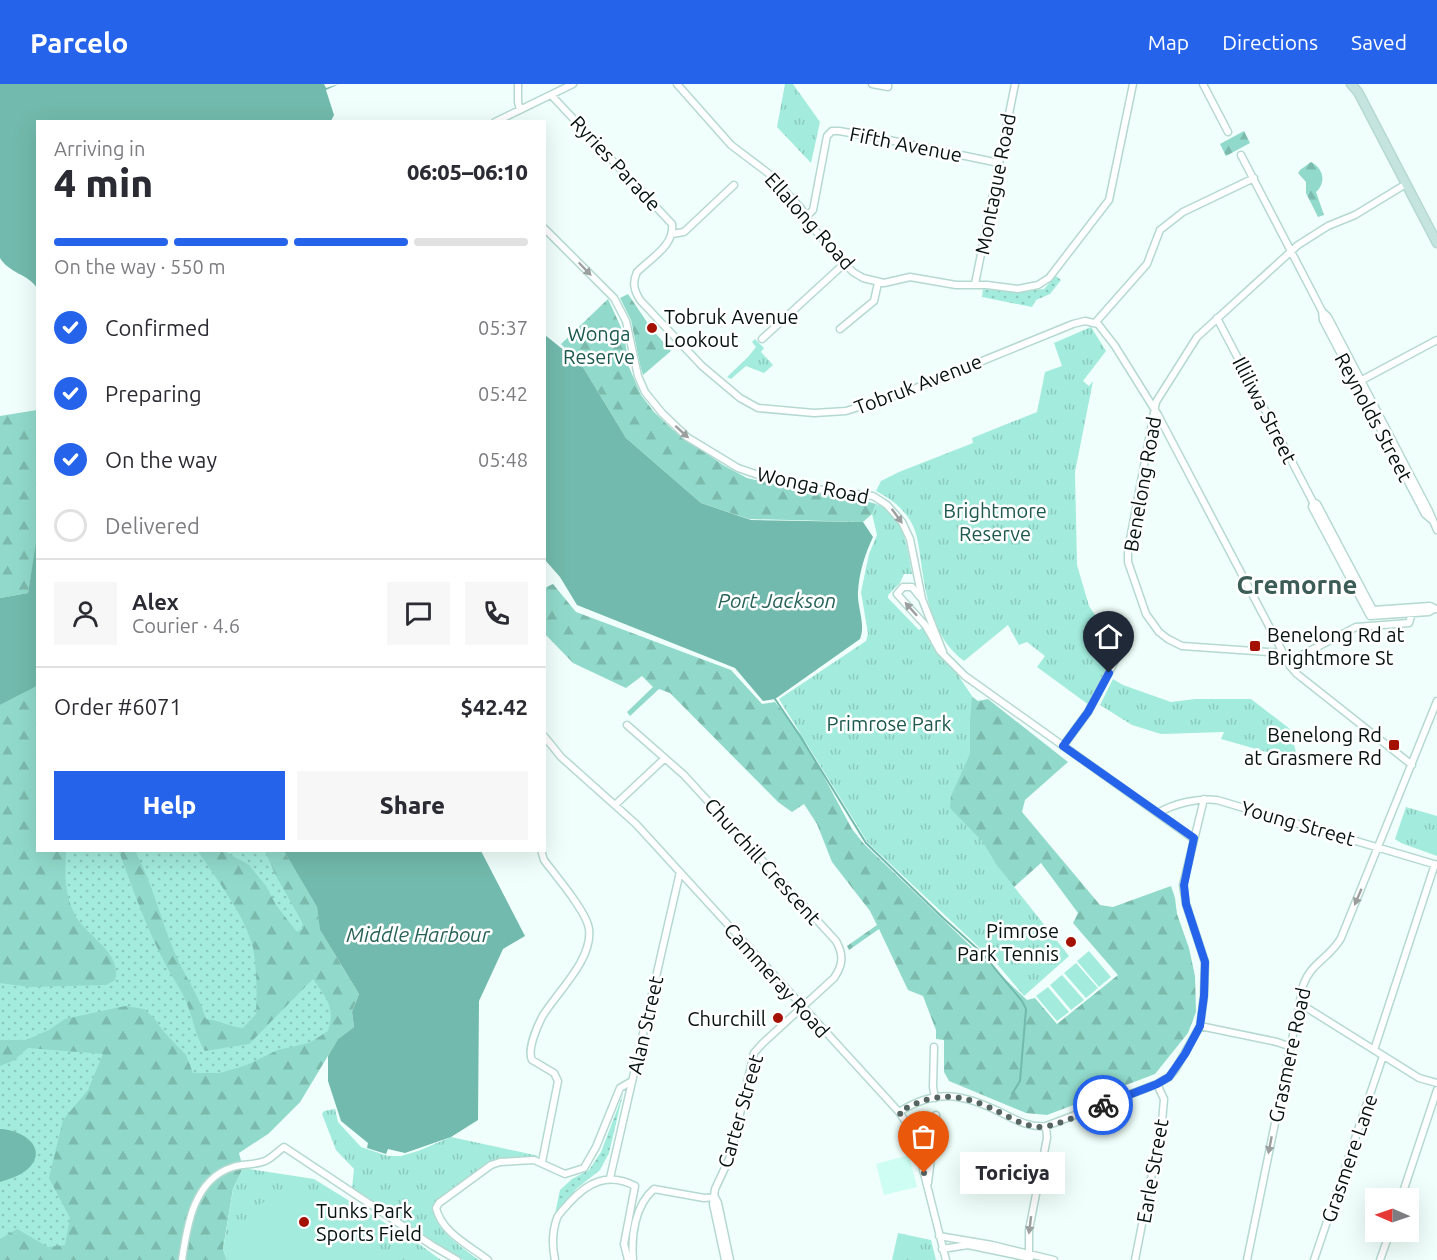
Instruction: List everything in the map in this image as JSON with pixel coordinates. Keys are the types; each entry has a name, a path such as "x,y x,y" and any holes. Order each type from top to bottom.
{"main road":[{"path":"1351,84 1357,88 1437,243"}],"street":[{"path":"518,84 520,110"},
{"path":"499,120 573,84"},
{"name":"Ellalong Road","path":"677,84 739,154 763,169 807,216 820,236 844,263 864,278 878,283"},
{"path":"872,84 888,86"},
{"name":"Montague Road","path":"975,284 1015,84"},
{"path":"840,329 874,301 878,283 910,277 956,285 975,284 1024,289 1038,285 1049,278 1111,195 1133,84"},
{"path":"1203,84 1228,132"},
{"name":"Ryries Parade","path":"552,96 667,218 672,224 672,234"},
{"name":"Fifth Avenue","path":"807,216 813,210 827,136 832,131 999,163"},
{"name":"Reynolds Street","path":"1241,155 1322,311 1323,320 1425,514 1432,520"},
{"path":"1254,178 1183,212 1160,230 1147,264 1097,324 1115,346 1155,409 1288,662 1297,674 1412,765"},
{"name":"Benelong Road","path":"1283,653 1182,646 1159,632 1146,614 1128,562 1128,550 1156,402 1197,337 1291,252 1318,232 1355,215 1406,184"},
{"path":"672,234 684,232 734,185"},
{"name":"Wonga Road","path":"546,230 614,298 626,321 638,376 645,392 662,413 687,437 738,468 807,488 873,496 887,505 902,522 910,539 922,599"},
{"name":"Tobruk Avenue","path":"672,234 669,242 638,272 634,281 634,289 714,378 740,398 758,408 814,413 846,411 906,392 1054,330 1081,321 1097,324"},
{"path":"762,339 844,263"},
{"name":"Reynolds Street","path":"1322,311 1328,316 1362,380 1437,530"},
{"name":"Illiliwa Street","path":"1217,318 1312,502 1312,507 1370,616 1429,612 1436,609"},
{"path":"1362,380 1437,340"},
{"name":"Illiliwa Street","path":"1312,502 1317,504 1373,610 1430,606 1436,609"},
{"path":"943,652 922,599 912,587 903,587 897,594 926,626 940,651 965,676 1194,838"},
{"path":"1288,662 1356,627 1409,623 1412,613"},
{"path":"1063,746 1088,712 1117,657"},
{"name":"Grasmere Road","path":"1247,1260 1306,976 1337,946 1341,939 1437,701"},
{"name":"Churchill Crescent","path":"627,725 684,775 836,941 841,951 840,970 802,1007"},
{"name":"Cammeray Road","path":"546,737 561,757 636,824 912,1128 946,1260"},
{"path":"615,805 665,758"},
{"path":"899,1112 935,1098 961,1096 975,1100 1020,1122 1036,1127 1047,1126 1157,1084 1169,1077 1200,1026 1204,996 1205,962 1186,904 1184,885 1204,799"},
{"name":"Young Street","path":"1158,813 1204,799 1218,800 1379,846 1436,865"},
{"path":"541,852 544,860 584,915 590,930 589,942 572,980 542,1017 530,1052 532,1060 554,1073 558,1081 542,1162"},
{"path":"1374,1050 1436,865"},
{"name":"Alan Street","path":"610,1178 680,872"},
{"path":"1299,1003 1419,1078 1437,1083"},
{"name":"Carter Street","path":"725,1260 713,1204 716,1186 730,1157 754,1053 802,1007"},
{"path":"1200,1026 1291,1047"},
{"path":"933,1047 935,1098"},
{"name":"Grasmere Lane","path":"1314,1260 1383,1056"},
{"path":"488,1260 454,1236 438,1215 436,1208 439,1203 491,1165 500,1162 534,1160 565,1174 584,1168 596,1147 620,1088 632,1081"},
{"name":"Earle Street","path":"1135,1260 1162,1122 1164,1099 1157,1084"},
{"path":"1404,1188 1437,1090"},
{"path":"927,1187 936,1115"},
{"path":"1029,1253 1029,1230 1047,1138 1047,1126"},
{"path":"182,1260 185,1239 196,1201 204,1185 214,1174 236,1166 268,1160 284,1147 432,1246 457,1260"},
{"path":"921,1159 932,1156"},
{"path":"555,1260 552,1244 558,1216 587,1186 610,1178 635,1186 624,1244 628,1260"},
{"path":"633,1260 632,1247 639,1209 646,1196 654,1189 704,1198 715,1197 730,1260"},
{"path":"939,1236 1054,1260"},
{"path":"1380,1260 1386,1242"},
{"path":"942,1249 968,1245 1043,1260"}],"shaded area":[{"path":"909,1155 917,1187 884,1195 876,1164"}],"green space":[{"path":"785,84 793,84 820,122 811,163 777,127"},
{"path":"1244,131 1250,143 1226,156 1220,144"},
{"path":"1311,162 1321,171 1322,176 1322,184 1316,192 1324,215 1318,217 1306,193 1306,182 1298,173"},
{"path":"1056,276 1061,280 1050,294 1036,300 1032,307 982,297 983,289 1014,292 1044,289"},
{"path":"628,294 651,328 671,351 643,375 631,320 620,298"},
{"name":"Wonga Reserve","path":"608,299 624,334 629,367 641,395 654,412 673,430 723,465 747,478 805,492 876,504 872,514 863,522 749,519 701,503 626,438 581,364 561,344"},
{"name":"Brightmore Reserve","path":"1091,327 1106,351 1083,381 1089,386 1093,381 1075,472 1077,565 1089,606 1119,651 1109,653 1106,671 1089,705 1037,667 1045,656 1027,642 1019,645 1008,625 964,661 953,652 938,629 933,616 925,589 918,542 913,527 900,508 876,491 881,481 899,472 973,443 972,438 1037,412 1045,372 1062,366 1054,343"},
{"path":"755,339 764,348 761,352 773,365 764,373 746,366 731,379 727,377 756,347 752,342"},
{"path":"36,410 36,548 28,593 0,598 0,416"},
{"name":"Primrose Park","path":"876,504 886,509 899,524 906,543 912,574 904,574 888,598 919,630 925,626 972,696 970,754 951,796 950,808 983,842 996,864 1069,956 1024,996 998,965 868,843 779,699 866,641 868,634 861,592 869,554 877,535 872,514"},
{"path":"553,584 576,612 731,670 762,704 775,702 802,736 852,829 864,844 1027,1000 1035,998 1057,1024 1118,975 1073,923 1078,913 1041,863 1014,887 948,808 970,695 978,701 988,699 1068,762 1025,800 1022,812 1100,905 1113,907 1171,886 1195,976 1196,1012 1188,1033 1155,1074 1047,1115 1026,1113 949,1081 944,1072 944,1040 936,1039 936,1030 923,996 908,990 879,929 849,950 847,946 877,925 870,911 832,862 817,824 804,804 792,812 778,802 670,693 659,689 630,716 627,712 653,687 642,676 626,688 573,663 546,635 546,587"},
{"path":"1113,679 1123,685 1171,702 1195,699 1251,699 1290,729 1295,760 1221,739 1224,732 1161,734 1132,725 1100,705"},
{"path":"36,687 36,852 285,852 317,907 338,1039 300,1102 268,1134 231,1146 160,1249 0,1260 0,705"},
{"path":"36,687 36,852 66,852 66,883 71,907 80,923 114,961 115,980 106,985 30,987 0,983 0,705"},
{"path":"1406,807 1437,816 1437,856 1395,839"},
{"path":"119,852 135,852 174,951 206,1019 243,1028 256,1014 253,948 237,910 199,852 226,852 249,865 297,932 303,928 302,922 265,852 285,852 317,907 320,930 359,994 352,1012 354,1027 338,1039 300,1102 268,1134 239,1153 243,1168 233,1189 223,1249 227,1260 0,1260 0,1239 17,1229 48,1247 65,1245 70,1218 49,1178 63,1120 88,1090 103,1054 28,1048 13,1061 0,1066 0,1040 26,1040 49,1030 65,1019 125,1006 144,1009 154,1018 186,1055 193,1073 220,1073 247,1065 278,1050 309,1043 328,1031 330,1009 326,998 313,979 249,1044 205,1051 198,1038 186,1002 160,953"},
{"path":"1089,951 1111,977 1099,987 1077,961"},
{"path":"1076,963 1098,988 1086,998 1064,973"},
{"path":"1062,975 1084,1000 1071,1010 1050,985"},
{"path":"1048,987 1069,1012 1057,1021 1036,996"},
{"path":"623,1094 609,1153 600,1170 576,1189 555,1214 560,1190 572,1179 589,1170 601,1152"},
{"path":"335,1109 338,1122 361,1147 388,1156 401,1156 418,1151 451,1137 539,1156 495,1160 434,1204 436,1220 442,1228 479,1260 463,1260 352,1188 354,1169 336,1150 322,1114 324,1111"},
{"name":"Tunks Park Sports Field","path":"243,1168 314,1179 441,1260 227,1260 223,1249 233,1189"},
{"name":"Tunks Park Sports Field","path":"305,1189 330,1197 354,1213 371,1235 378,1260 235,1260 238,1237 256,1208 278,1195"},
{"path":"898,1233 931,1240 936,1260 892,1260"}],"water":[{"path":"0,84 324,84 326,88 339,84 326,90 334,115 332,120 36,120 36,287 8,267 0,258"},
{"name":"Port Jackson","path":"546,336 581,364 626,438 701,503 751,520 863,522 873,537 867,550 859,585 858,598 862,621 860,639 775,699 763,701 735,668 577,605 560,577 546,561"},
{"path":"36,543 36,687 0,705 0,598 28,593"},
{"name":"Middle Harbour","path":"285,852 482,852 525,936 503,949 479,1001 478,1120 451,1137 405,1153 388,1149 386,1154 367,1148 368,1143 341,1121 328,1081 328,1056 338,1039 354,1027 352,1012 359,994 320,930 317,907"},
{"path":"0,1129 14,1131 27,1138 35,1149 36,1156 27,1170 0,1182"}],"waterway":[{"path":"775,699 866,843 982,953 1022,1001 1026,1009 1020,1081 1012,1094"}],"way so far":[{"path":"924,1173 912,1128 899,1112 915,1105 935,1098 961,1096 1036,1127 1047,1126 1103,1105"}],"place":[{"name":"Tobruk Avenue Lookout","path":"652,328"},
{"name":"Benelong Rd at Brightmore St","path":"1255,646"},
{"name":"Benelong Rd at Grasmere Rd","path":"1394,745"},
{"name":"Pimrose Park Tennis","path":"1071,942"},
{"name":"Churchill","path":"778,1018"},
{"name":"Toriciya","path":"924,1173"},
{"name":"Tunks Park Sports Field","path":"304,1222"}],"district":[{"name":"Cremorne","path":"1297,584"}],"route":[{"path":"1103,1105 1157,1084 1173,1074 1200,1026 1205,975 1203,952 1184,894 1194,838 1063,746 1088,712 1109,673"}]}
